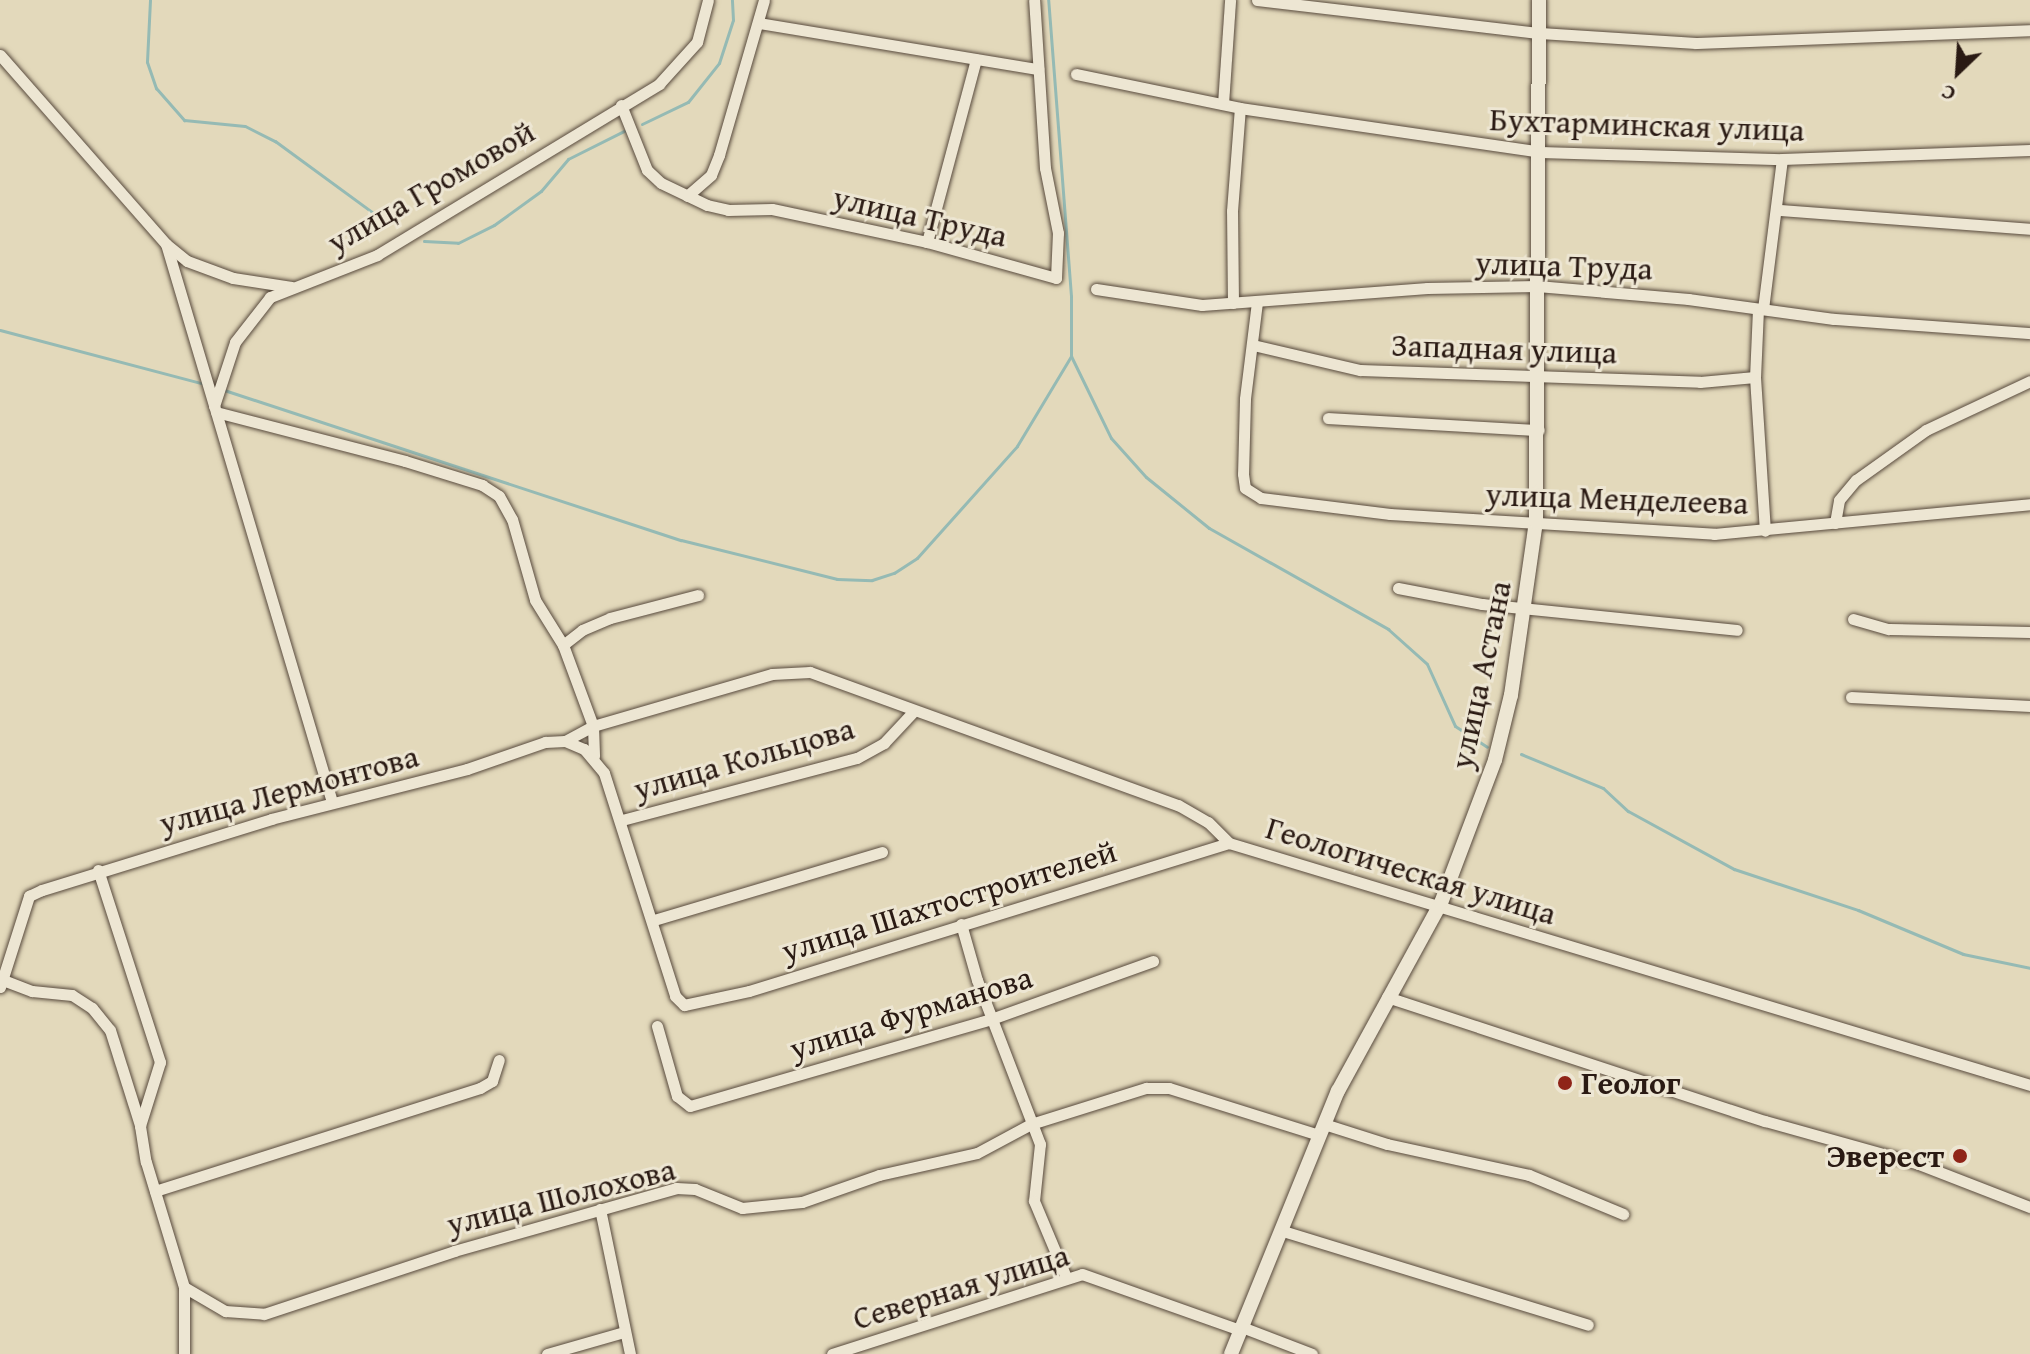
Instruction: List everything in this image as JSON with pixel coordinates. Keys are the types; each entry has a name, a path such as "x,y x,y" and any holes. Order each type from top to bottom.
{"street":[{"name":"улица Громовой","path":"215,409 226,361 246,323 270,297 377,255 621,105 683,63 706,22 708,0"},
{"path":"687,196 711,175 764,0"},
{"path":"759,23 1038,69 1034,0"},
{"path":"1223,104 1230,0"},
{"path":"1257,0 1540,33 1749,43 2030,30"},
{"name":"улица Астана","path":"1231,1354 1322,1129 1387,997 1441,903 1498,751 1527,607 1536,522 1539,430 1539,0"},
{"path":"0,55 166,244 187,261 233,278 291,287"},
{"path":"927,242 976,59"},
{"name":"улица Труда","path":"621,105 647,170 687,196 728,210 772,209 927,242 1056,278 1058,233 1045,168 1038,69"},
{"name":"Бухтарминская улица","path":"1076,74 1240,108 1540,152 1782,159 2030,150"},
{"path":"1233,303 1232,211 1240,108"},
{"path":"1765,531 1755,377 1761,309 1779,210 1782,159"},
{"path":"1779,210 2030,229"},
{"path":"166,244 332,802"},
{"name":"улица Труда","path":"1096,289 1169,303 1233,303 1427,288 1537,286 1915,327 2030,333"},
{"path":"1253,345 1257,302"},
{"name":"Западная улица","path":"1253,345 1360,370 1700,382 1755,377"},
{"name":"улица Менделеева","path":"1253,345 1243,474 1251,493 1390,514 1644,531 1765,531 2030,504"},
{"path":"1835,523 1839,500 1856,480 1926,430 2030,381"},
{"path":"215,409 482,485 499,496 512,519 535,600 563,645 593,726 589,752 622,820 654,920 882,852"},
{"path":"1328,418 1539,430"},
{"path":"1398,588 1527,607 1737,630"},
{"path":"563,645 582,630 610,618 698,595"},
{"path":"1853,619 1889,629 2030,632"},
{"name":"улица Лермонтова","path":"2,984 29,896 98,870 332,802 467,769 545,742 565,741 593,726 794,669"},
{"name":"Геологическая улица","path":"794,669 1178,805 1208,822 1229,843 1441,903 1636,969 2030,1085"},
{"path":"1851,697 2030,706"},
{"name":"улица Кольцова","path":"622,820 857,758 884,743 913,712"},
{"path":"565,741 589,752"},
{"name":"улица Шахтостроителей","path":"654,920 675,996 684,1005 723,999 1229,843"},
{"path":"98,870 160,1062 140,1126"},
{"path":"961,924 1040,1144 1034,1201 1066,1277"},
{"name":"улица Фурманова","path":"657,1026 682,1105 711,1102 994,1018 1153,961"},
{"path":"2,984 72,995 92,1008 114,1039 184,1287 184,1354"},
{"path":"1387,997 1765,1121 1919,1164 2030,1207"},
{"path":"155,1191 480,1088 492,1081 499,1060"},
{"name":"улица Шолохова","path":"184,1287 225,1311 264,1314 600,1209 685,1188 742,1208 789,1205 879,1175 977,1153 1031,1124 1154,1087 1322,1129 1529,1175 1623,1214"},
{"path":"600,1209 630,1354"},
{"path":"1280,1230 1487,1289 1588,1325"},
{"name":"Северная улица","path":"832,1354 1066,1277 1102,1277 1312,1354"},
{"path":"547,1354 624,1332"}],"waterway":[{"path":"150,0 147,62 156,88 184,120 245,126 275,141 387,223"},
{"path":"642,124 688,102 719,63 733,20 732,0"},
{"path":"224,390 681,540 837,579 872,580 894,573 917,558 1017,446 1071,356 1071,296 1048,0"},
{"path":"424,241 458,243 494,225 541,191 568,159 626,130"},
{"path":"0,330 205,384"},
{"path":"1071,356 1111,438 1146,477 1209,528 1388,629 1427,664 1455,726 1487,747"},
{"path":"1521,754 1603,788 1628,811 1734,869 1858,910 1963,954 2030,968"}],"place":[{"name":"Геолог","path":"1565,1083"},
{"name":"Эверест","path":"1960,1156"}]}
